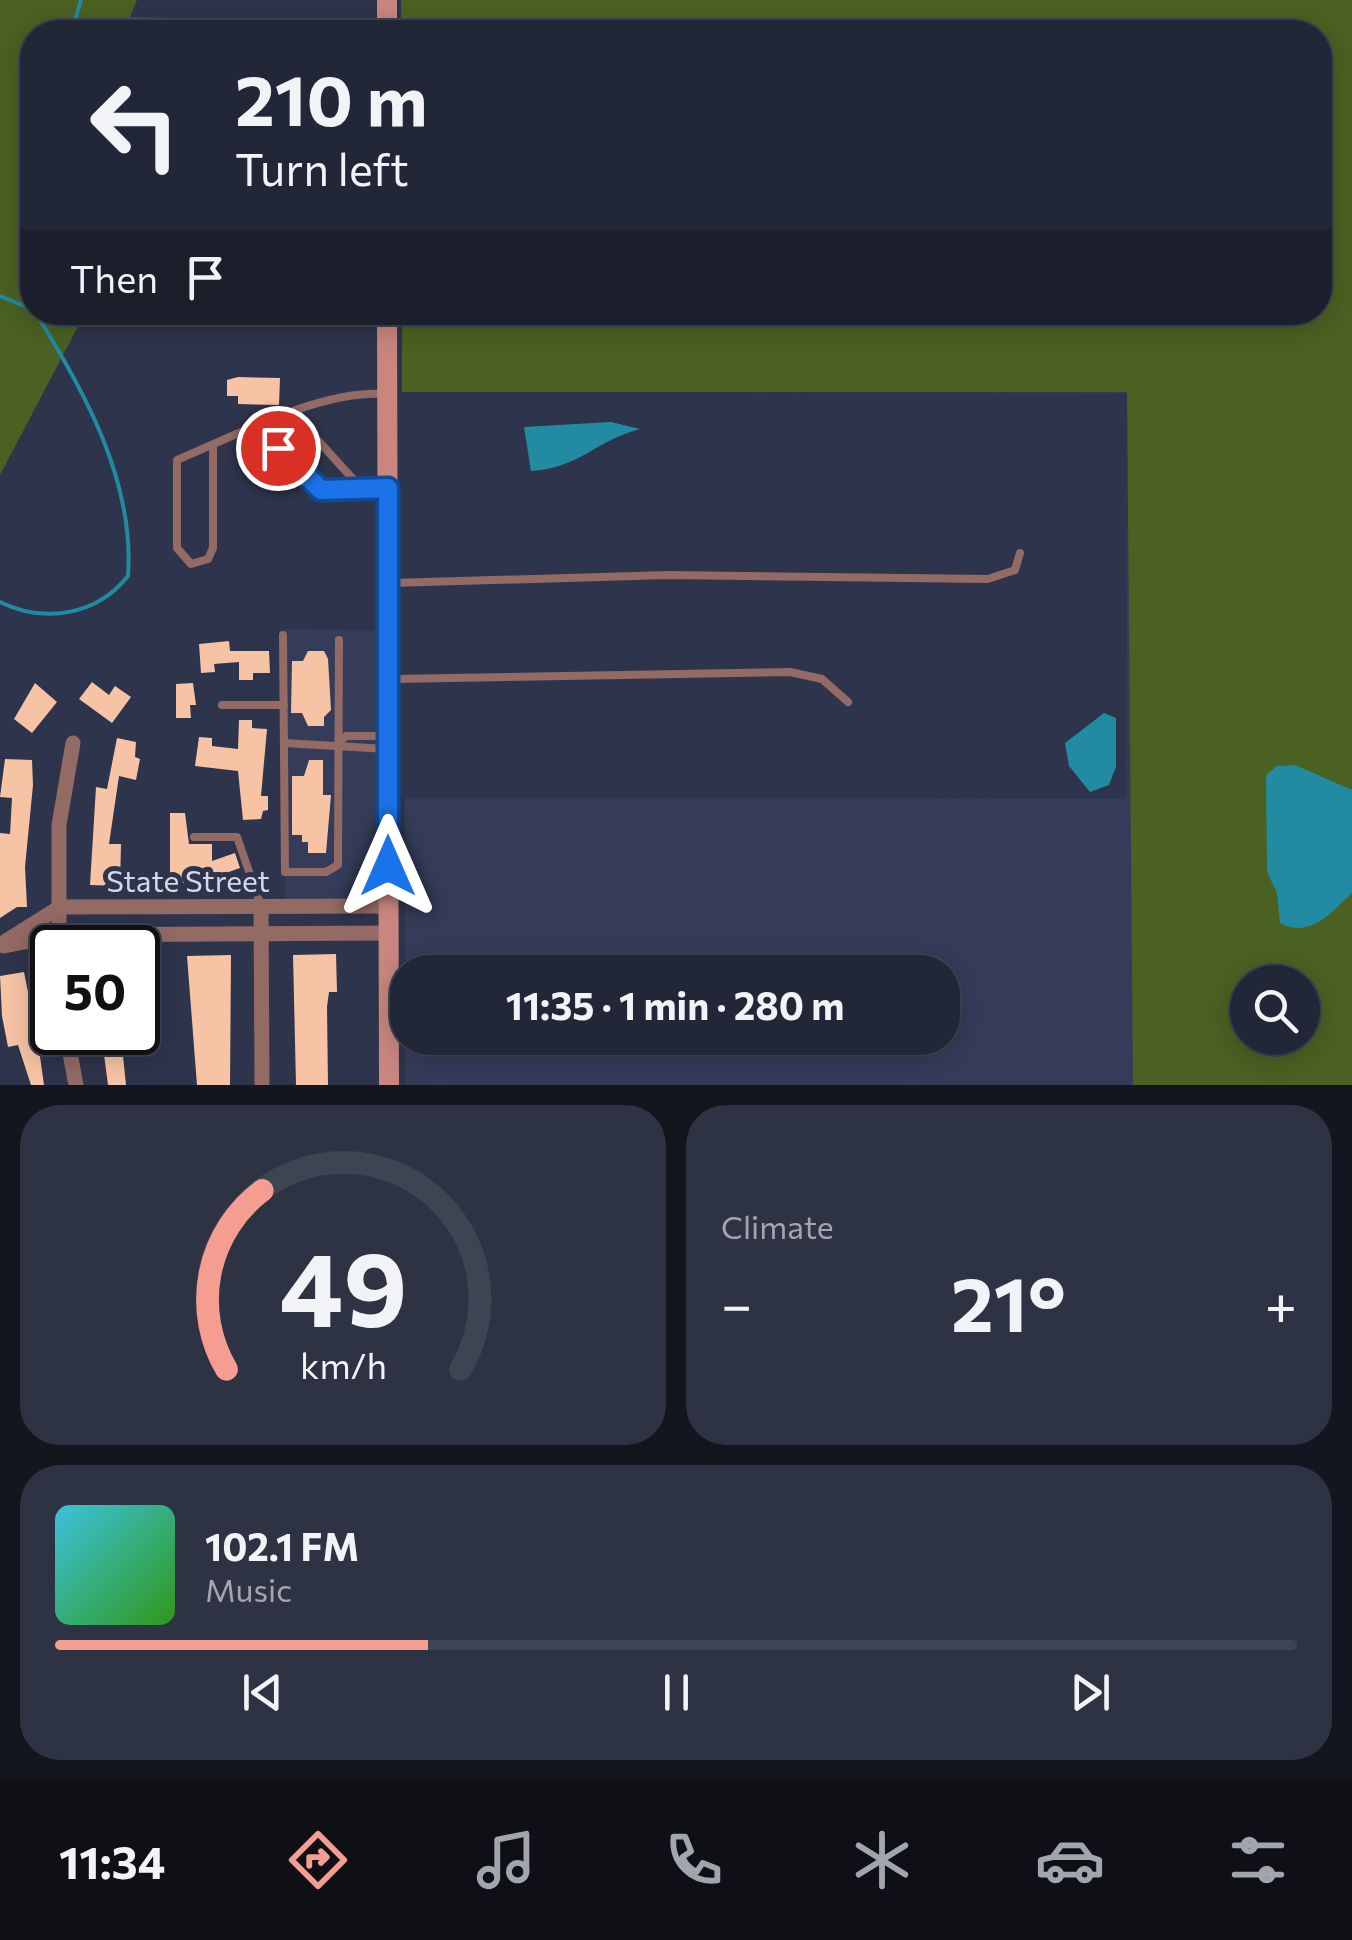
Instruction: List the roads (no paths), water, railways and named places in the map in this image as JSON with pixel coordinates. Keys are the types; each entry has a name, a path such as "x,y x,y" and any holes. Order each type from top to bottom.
{"main road":[{"path":"387,325 389,1085"}],"street":[{"path":"59,925 59,825 72,744"},
{"path":"261,906 262,1085"},
{"name":"State Street","path":"0,946 60,907 388,906"},
{"name":"State Street","path":"160,938 388,934"},
{"name":"State Street","path":"0,946 30,943"},
{"path":"70,1055 76,1085"}],"lane":[{"path":"213,446 213,548 208,559 190,564 177,548 177,460 256,428 342,397 387,394"},
{"path":"293,414 362,489"},
{"path":"256,428 321,490 388,488"},
{"path":"388,583 668,575 988,579 1015,570 1020,553"},
{"path":"284,635 285,872 326,872 338,866 339,640"},
{"path":"388,680 790,672 822,679 848,702"},
{"path":"222,705 284,705"},
{"path":"284,744 338,743 346,736 388,742"},
{"path":"194,837 238,836 261,906"}],"waterway":[{"path":"73,20 81,0"},
{"path":"0,296 20,304"},
{"path":"0,602 35,613 69,612 101,600 128,576 128,541 115,472 88,405 43,325"}]}
